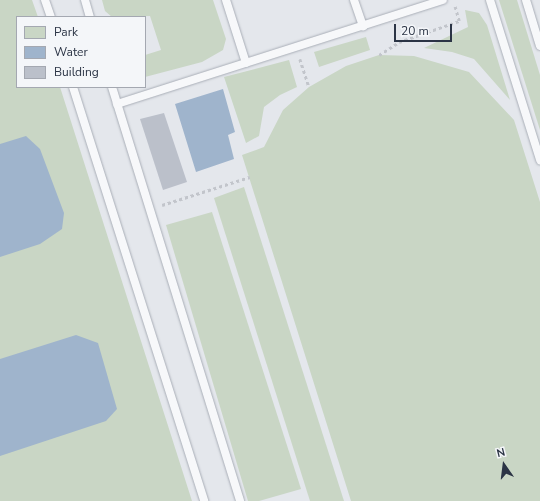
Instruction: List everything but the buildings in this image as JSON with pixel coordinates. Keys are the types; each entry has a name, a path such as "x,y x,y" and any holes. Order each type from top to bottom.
{"lane":[{"path":"45,0 50,16"},
{"path":"85,0 90,16"},
{"path":"226,0 246,63"},
{"path":"354,0 362,26"},
{"path":"117,104 443,0"},
{"path":"490,0 540,160"},
{"path":"526,0 540,46"},
{"path":"73,88 204,501"},
{"path":"112,88 240,501"}],"path":[{"path":"379,55 399,42 459,21 453,0"},
{"path":"296,47 309,86"},
{"path":"150,209 250,177"}],"green space":[{"path":"0,0 32,0 38,16 16,16 16,88 60,88 192,501 0,501"},
{"path":"102,0 213,0 226,39 223,50 202,62 146,77 146,55 161,50 150,16 111,16 105,11"},
{"path":"499,0 517,0 540,75 540,130"},
{"path":"465,10 479,13 487,25 510,100 474,59 452,52 424,48 468,27"},
{"path":"366,37 370,50 319,67 314,52"},
{"path":"379,55 414,56 469,72 514,120 540,202 540,501 351,501 242,155 264,147 283,110 309,87 346,66"},
{"path":"289,60 297,87 280,95 264,107 259,136 246,143 224,77"},
{"path":"244,187 344,501 310,501 214,198"},
{"path":"212,212 301,489 259,501 248,501 166,225"}],"water":[{"path":"223,89 235,132 228,135 234,159 196,172 175,104"},
{"path":"26,136 40,149 64,213 62,229 40,244 0,257 0,144"},
{"path":"76,335 98,343 117,409 106,421 0,456 0,359"}]}
